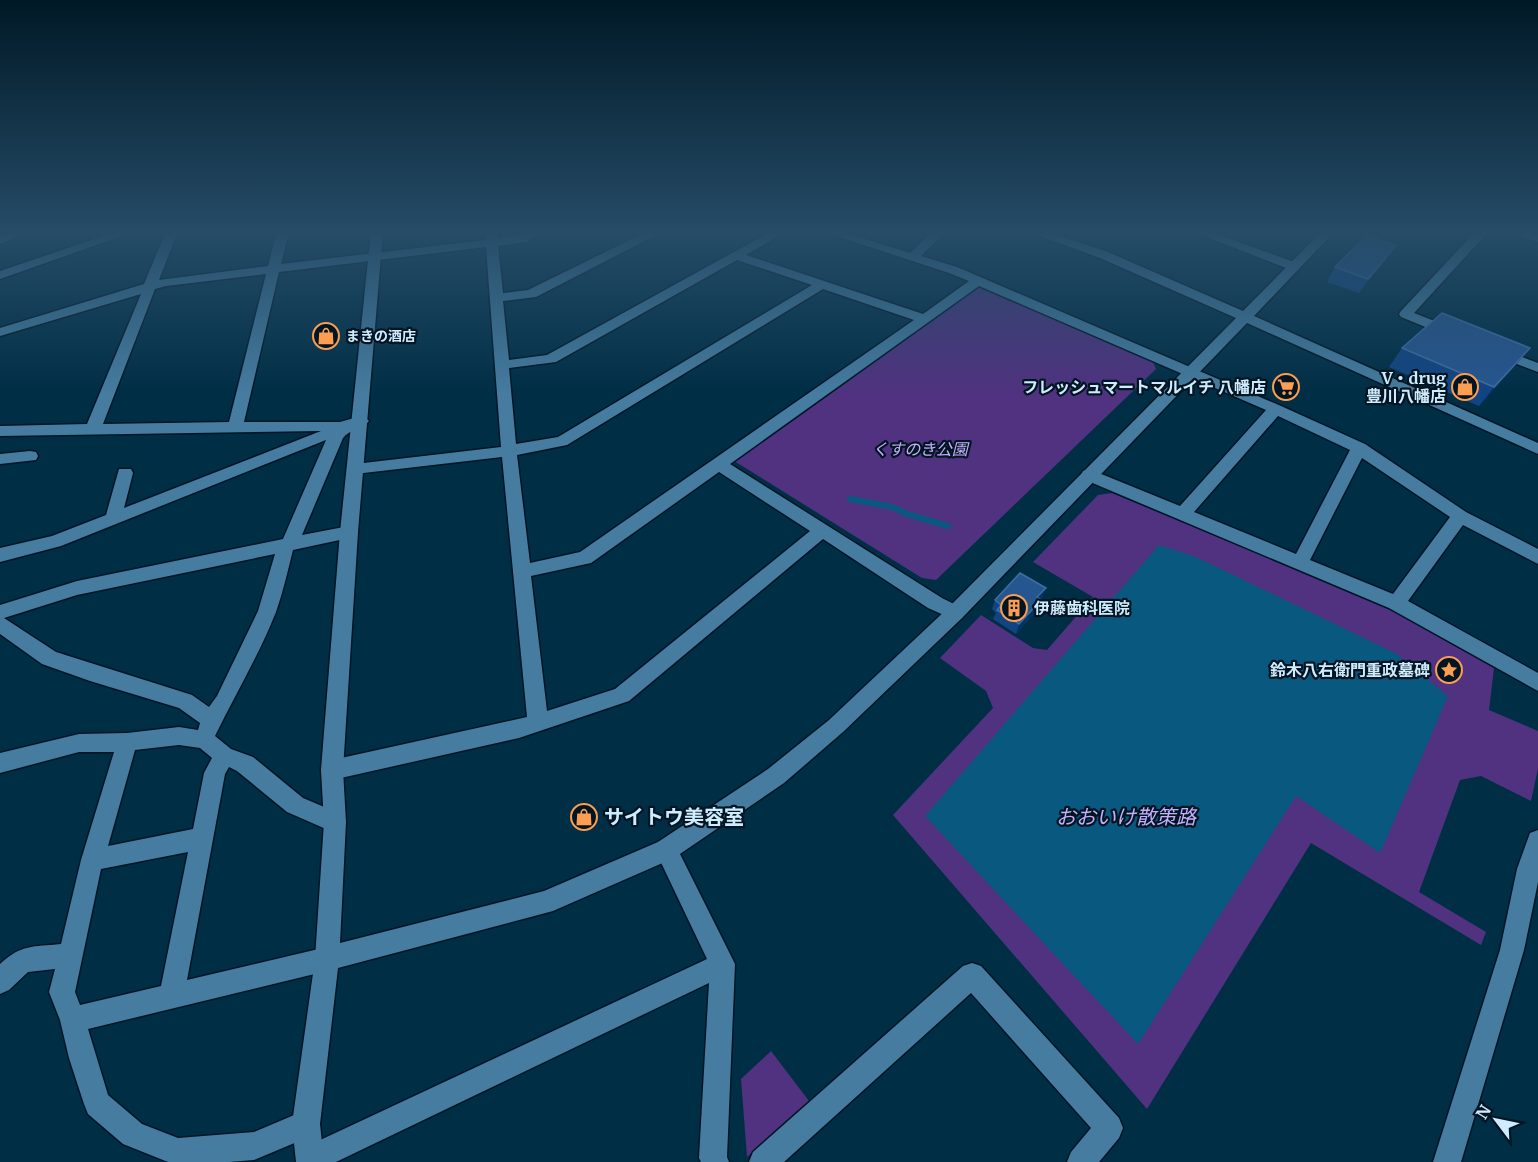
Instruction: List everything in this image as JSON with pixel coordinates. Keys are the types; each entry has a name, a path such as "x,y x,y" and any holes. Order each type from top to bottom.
{"street":[{"path":"1,333 156,285"},
{"path":"235,427 270,285"},
{"path":"373,285 349,532 332,770 334,822 327,959 306,1124 311,1161 723,964"},
{"path":"496,285 509,451 538,723"},
{"path":"497,298 531,294 549,285"},
{"path":"503,365 551,359 684,285"},
{"path":"355,469 509,451 562,441 821,285"},
{"path":"827,285 923,318"},
{"path":"523,570 585,558 970,285"},
{"path":"990,285 1276,409 1359,448 1460,516 1538,557"},
{"path":"1173,285 1538,449"},
{"path":"73,1020 327,959 545,903 666,850 776,776 837,726 955,613 1275,285"},
{"path":"1433,285 1406,314 1467,339"},
{"path":"93,429 150,286"},
{"path":"1489,348 1536,365"},
{"path":"1183,514 1276,409"},
{"path":"0,555 55,541 361,421"},
{"path":"0,431 216,426 344,426"},
{"path":"3,767 79,743 127,742 208,730 224,702 267,611 288,545 336,436 344,426"},
{"path":"1300,562 1359,448"},
{"path":"0,459 30,456"},
{"path":"718,464 935,603 955,613"},
{"path":"114,519 125,473"},
{"path":"1089,475 1396,603 1538,683"},
{"path":"1396,603 1460,516"},
{"path":"332,770 519,729 622,695 823,530"},
{"path":"0,612 77,588 349,532"},
{"path":"0,624 50,658 90,673 185,701 208,730 224,756 245,764 295,805 334,822"},
{"path":"127,742 92,860 62,992 73,1020 82,1058 98,1104 133,1134 178,1152 254,1146 306,1124"},
{"path":"172,995 215,773 224,756"},
{"path":"92,860 204,838"},
{"path":"1447,1162 1512,950 1528,869 1538,841"},
{"path":"666,850 723,964 713,1158 715,1162"},
{"path":"0,981 24,960 71,955"},
{"path":"763,1162 972,975 1109,1128 1081,1162"}],"green space":[{"name":"くすのき公園","path":"973,285 983,285 1153,362 1156,369 936,580 922,578 731,459"},
{"name":"おおいけ散策路","path":"1112,493 1390,608 1494,668 1489,710 1538,731 1538,769 1531,801 1481,776 1460,780 1419,892 1486,932 1481,945 1311,843 1147,1109 893,815 993,708 986,691 940,658 981,615 1033,648 1047,650 1093,597 1033,562 1098,495"},
{"path":"771,1051 809,1101 747,1157 741,1079"}],"water":[{"name":"おおいけ散策路","path":"1159,545 1196,557 1395,653 1448,696 1380,853 1296,796 1138,1044 925,816"}],"building":[{"path":"1442,313 1530,348 1494,387 1402,348"},
{"name":"伊藤歯科医院","path":"1020,573 1046,588 1037,597 1041,600 1019,624 997,610 1001,605 995,600"}],"waterway":[{"path":"850,499 892,507 907,514 948,526"}],"place":[{"name":"まきの酒店","path":"326,336"},
{"name":"フレッシュマートマルイチ 八幡店","path":"1286,387"},
{"name":"V・drug 豊川八幡店","path":"1465,387"},
{"name":"伊藤歯科医院","path":"1014,608"},
{"name":"鈴木八右衛門重政墓碑","path":"1449,670"},
{"name":"サイトウ美容室","path":"584,817"}]}
